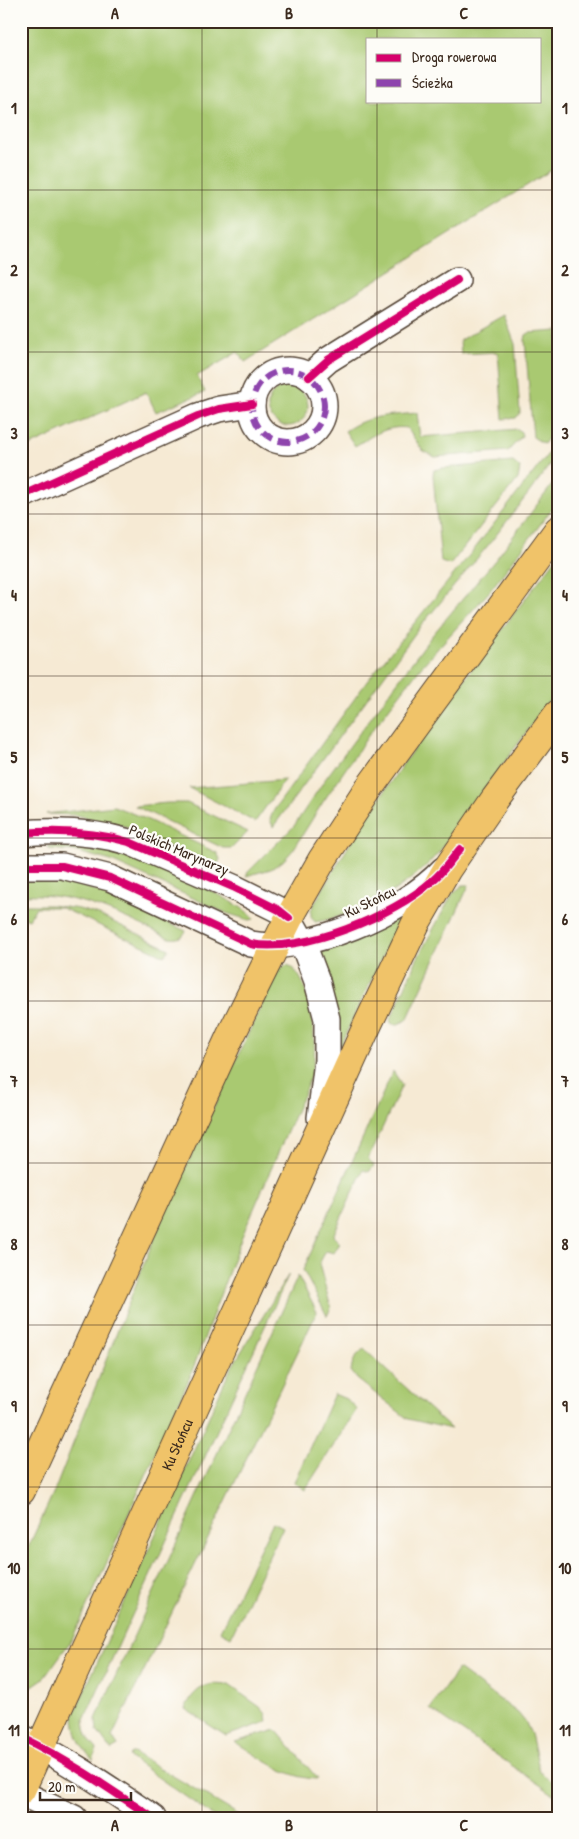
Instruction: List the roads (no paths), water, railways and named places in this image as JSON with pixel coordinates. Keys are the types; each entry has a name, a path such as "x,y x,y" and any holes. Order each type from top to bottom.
{"main road":[{"path":"21,1491 230,1037 289,918 327,852 374,780 558,530"},
{"name":"Ku Słońcu","path":"21,1791 31,1742 314,1144 408,940 460,849 558,714"}],"street":[{"path":"309,377 328,360 457,280"},
{"path":"292,370 309,377 316,383 320,391 323,408 318,425 313,432 305,437 288,442 279,441 267,435 255,421 252,404 257,387 271,374 279,371 292,370"},
{"path":"21,496 198,416 219,409 252,404"},
{"name":"Polskich Marynarzy","path":"21,833 49,831 81,832 113,837 129,842 233,887 279,910 289,918"},
{"name":"Ku Słońcu","path":"274,946 302,942 348,929 397,905 432,881 460,849"},
{"path":"21,866 62,866 110,878 251,944 274,946"},
{"name":"Ku Słońcu","path":"289,918 302,942 317,980 327,1019 326,1081 314,1144"},
{"path":"31,1742 104,1784 153,1818"},
{"path":"21,1791 74,1818"}]}
